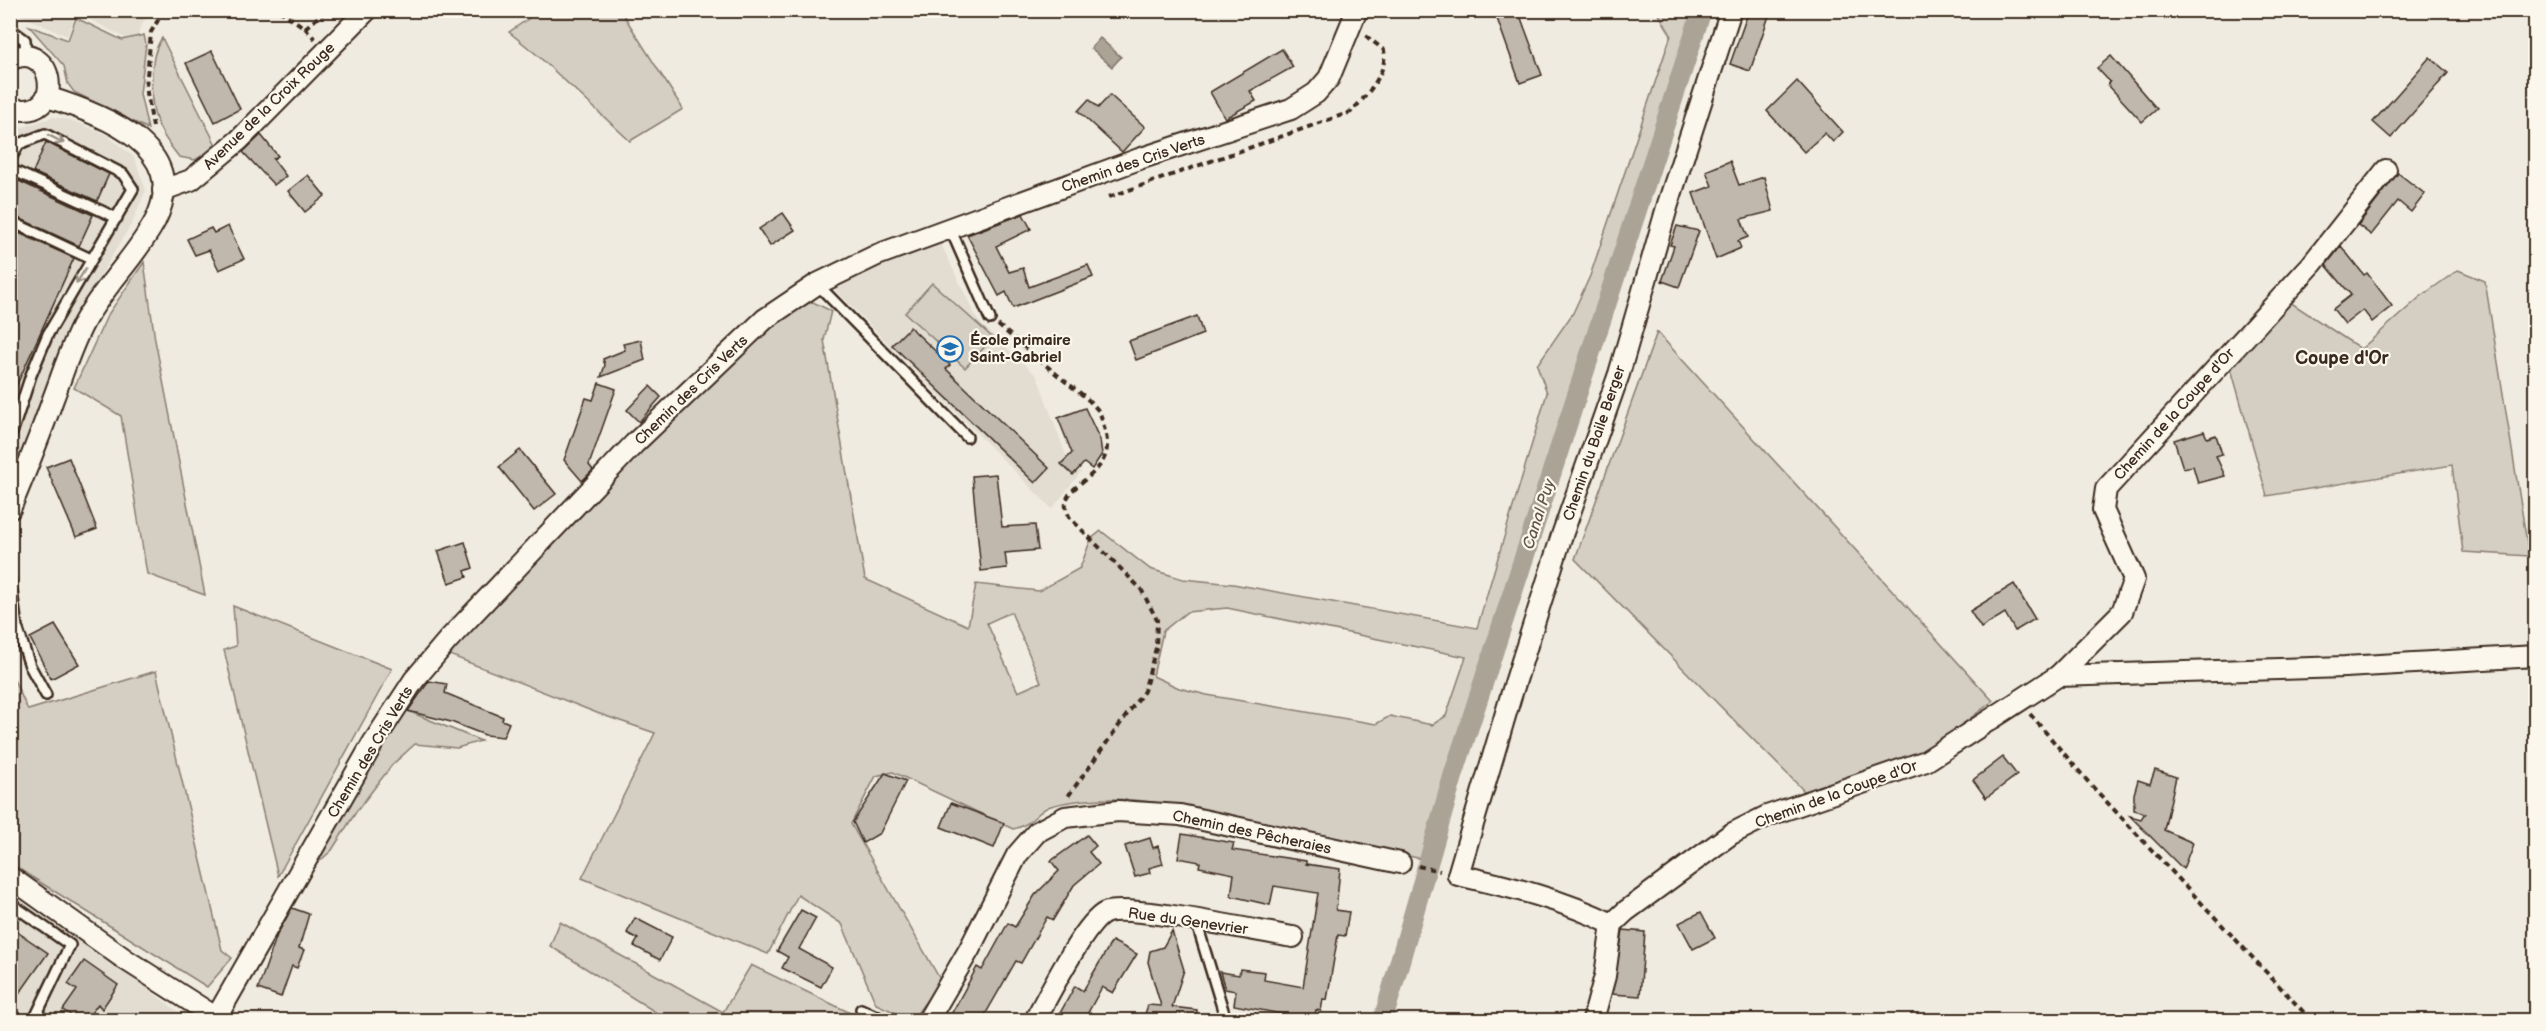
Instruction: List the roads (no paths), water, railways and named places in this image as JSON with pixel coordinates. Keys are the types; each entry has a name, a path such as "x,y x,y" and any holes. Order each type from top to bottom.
{"street":[{"name":"Avenue de la Croix Rouge","path":"163,190 191,180 239,140 367,10"},
{"name":"Chemin des Cris Verts","path":"218,1019 373,743 414,680 448,640 634,444 765,319 817,284 877,255 1139,159 1291,109 1316,93 1329,78 1357,10"},
{"name":"Chemin du Baile Berger","path":"1612,924 1588,912 1519,889 1458,875 1561,538 1619,374 1668,204 1731,10"},
{"path":"14,116 40,105 47,97 50,84 47,71 38,61 18,58"},
{"path":"10,509 83,324 105,288 156,219 163,190 152,154 121,126 87,110 47,97"},
{"name":"Chemin de la Coupe d'Or","path":"1612,924 1731,834 1767,816 1926,761 2058,676 2122,612 2134,579 2103,510 2106,489 2312,264 2386,170"},
{"path":"2058,676 2345,667 2535,656"},
{"name":"Chemin des Pêcheraies","path":"928,1020 969,950 1017,855 1037,832 1065,817 1118,811 1180,815 1409,864"},
{"path":"10,877 126,960 218,1019"},
{"name":"Rue du Genevrier","path":"1035,1020 1086,932 1105,913 1134,910 1293,937"},
{"path":"1593,1020 1605,976 1612,924"}],"lane":[{"path":"10,29 25,40 18,58"},
{"path":"10,160 19,144 45,134 123,174 133,189 48,334 31,375 10,439"},
{"path":"10,168 117,218"},
{"path":"10,221 91,259"},
{"path":"950,228 990,319"},
{"path":"817,284 967,437"},
{"path":"10,578 17,627 30,666 46,695"},
{"path":"10,903 70,945 34,1020"},
{"path":"1196,921 1226,1020"},
{"path":"861,1009 885,1020"}],"waterway":[{"name":"Canal Puy","path":"1383,1020 1454,773 1702,10"}],"place":[{"name":"École primaire Saint-Gabriel","path":"950,349"}],"district":[{"name":"Coupe d'Or","path":"2342,358"}]}
